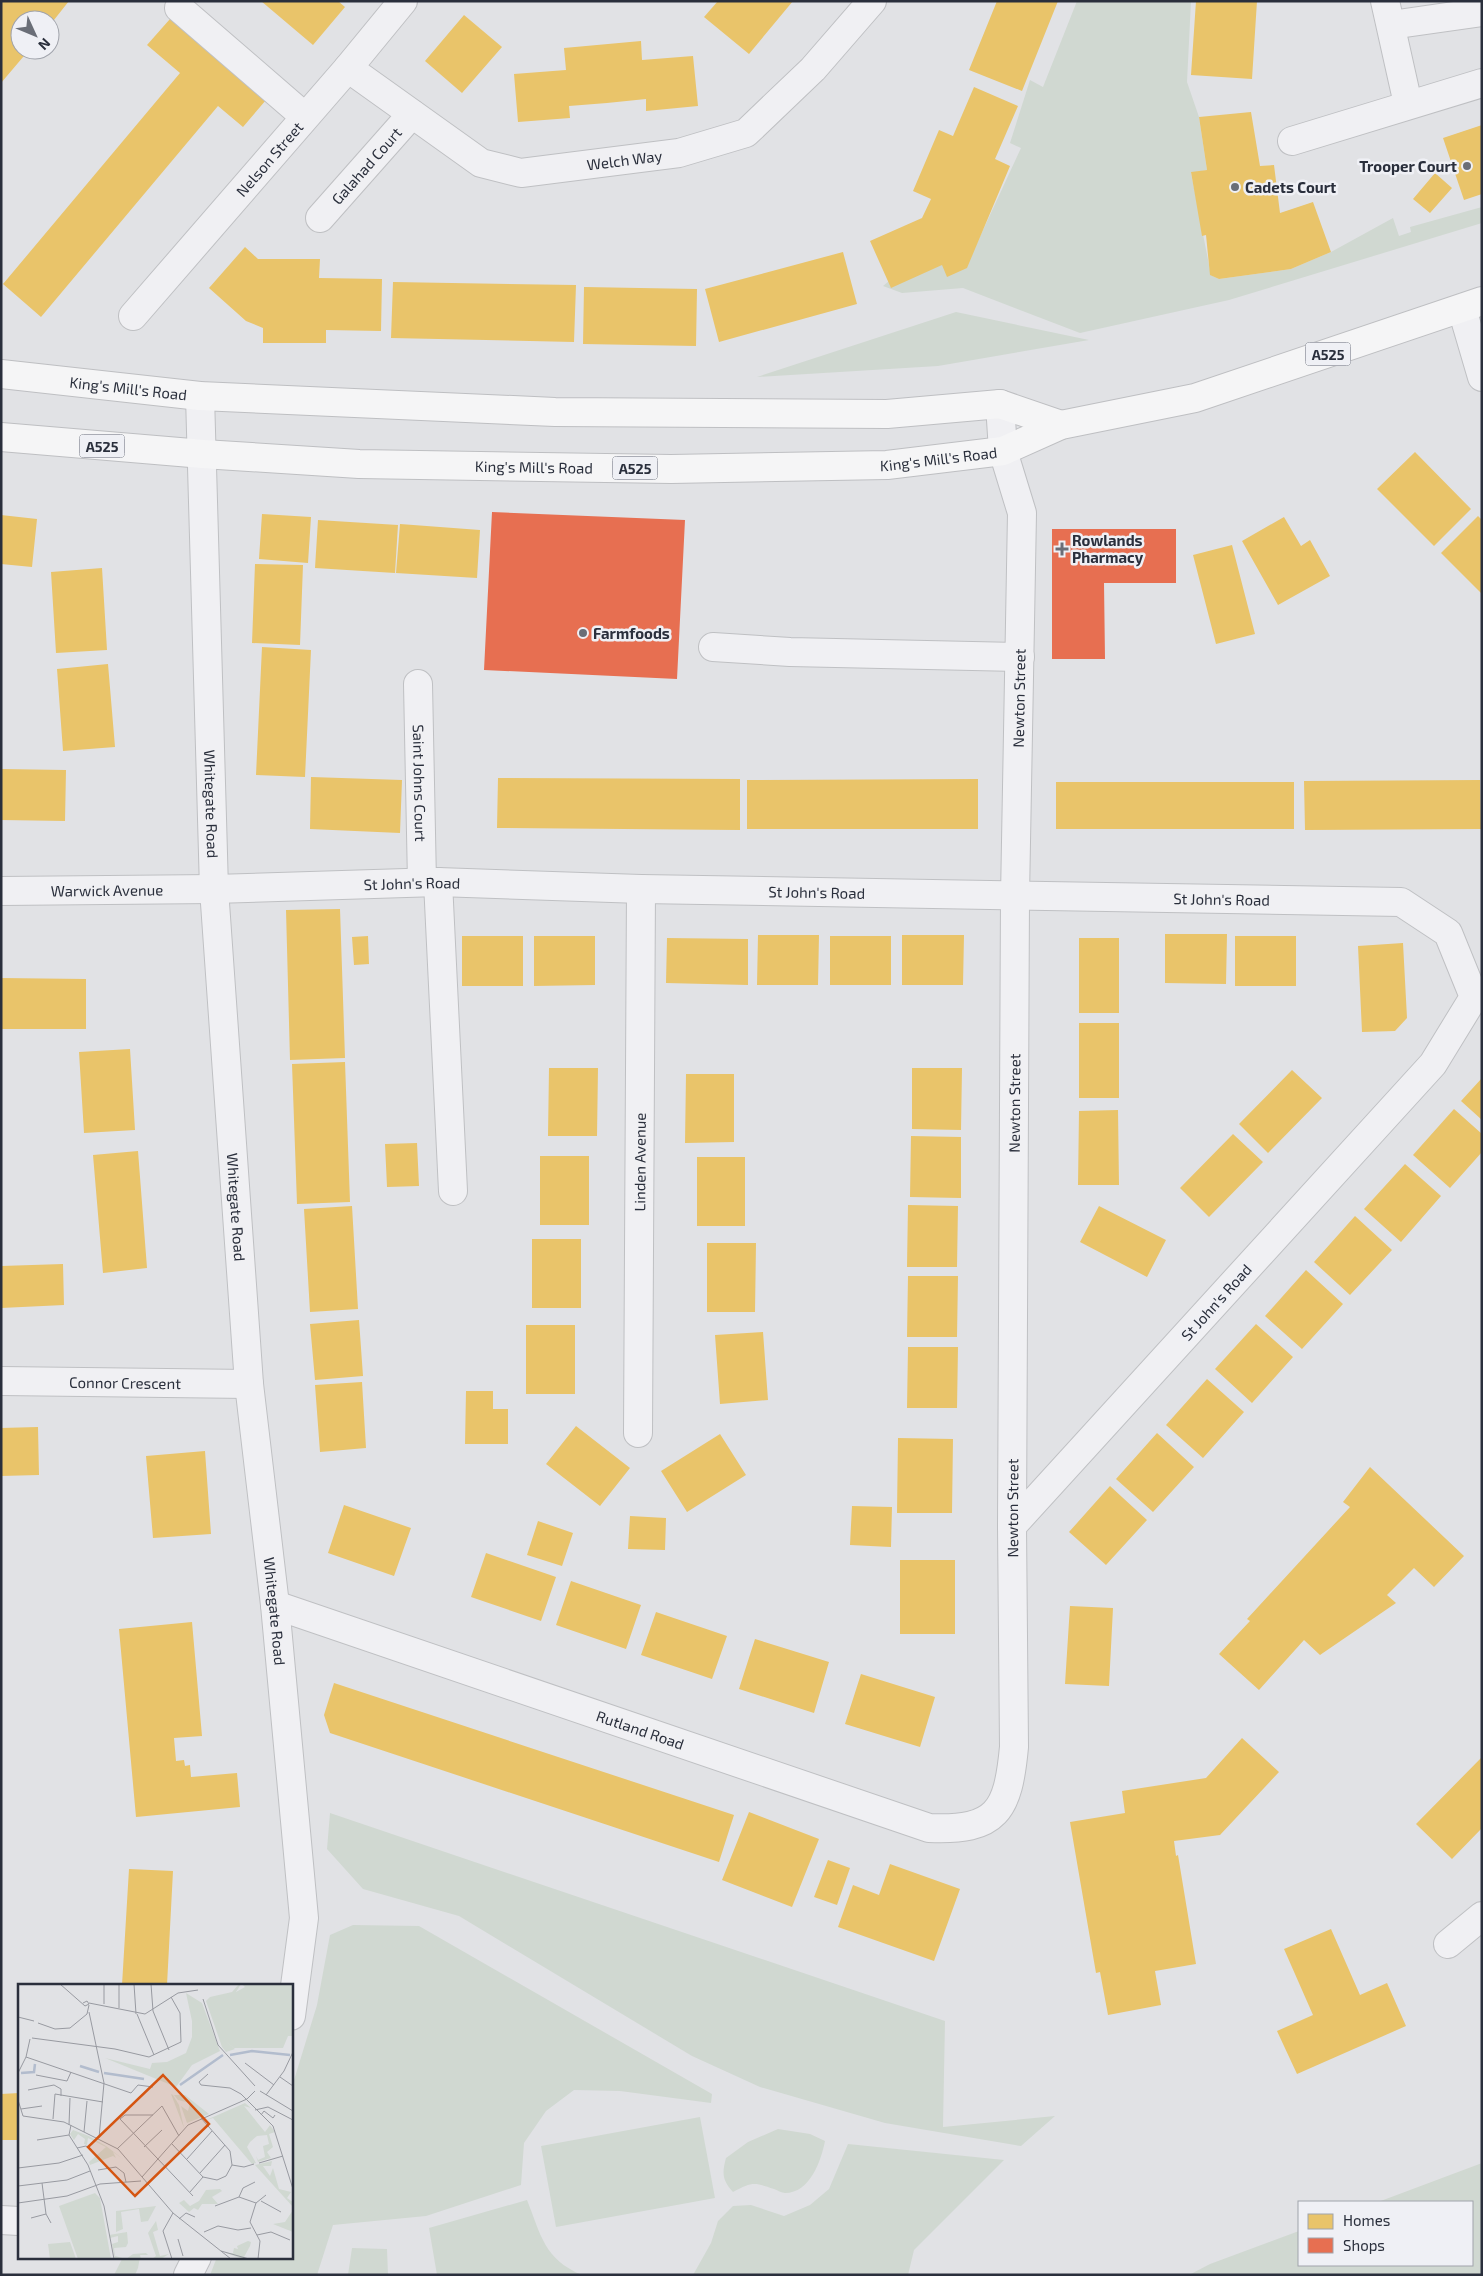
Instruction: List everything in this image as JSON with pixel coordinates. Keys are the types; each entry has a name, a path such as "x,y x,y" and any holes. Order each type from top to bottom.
{"main road":[{"name":"King's Mill's Road","path":"1,437 203,454 359,464 671,469 887,466 1003,451 1061,425 1194,398 1472,305"},
{"name":"King's Mill's Road","path":"1,374 200,396 555,412 886,414 1000,404 1061,425"}],"street":[{"name":"Nelson Street","path":"133,316 304,116 348,68 403,1"},
{"name":"Welch Way","path":"348,68 482,163 521,174 679,153 746,133 812,69 872,1"},
{"path":"179,8 304,116"},
{"path":"1408,104 1388,13 1482,12"},
{"path":"1292,142 1408,104 1482,83"},
{"name":"Galahad Court","path":"320,218 412,114"},
{"path":"1472,305 1482,377"},
{"name":"Whitegate Road","path":"200,396 214,889 249,1384 274,1605 304,1918 292,2008"},
{"name":"Newton Street","path":"1000,404 1003,451 1022,512 1015,897 1012,1526 1014,1748 1011,1779 1002,1805"},
{"path":"713,647 790,652 1020,657"},
{"name":"Saint Johns Court","path":"418,684 430,882 453,1191"},
{"name":"St John's Road","path":"214,889 430,882 641,889 1015,897 1402,902 1448,933 1474,997 1433,1064 1012,1526"},
{"name":"Warwick Avenue","path":"1,891 214,889"},
{"name":"Linden Avenue","path":"638,1433 641,889"},
{"name":"Connor Crescent","path":"1,1381 249,1384"},
{"name":"Rutland Road","path":"274,1605 929,1828 954,1829 981,1824 1002,1805"},
{"path":"1448,1944 1482,1916"},
{"path":"1,2220 18,2221"},
{"path":"188,2275 196,2258"}],"shaded area":[{"path":"1077,1 1191,1 1187,82 1199,117 1207,170 1191,173 1211,275 1219,279 1291,269 1331,252 1393,218 1399,236 1411,232 1410,227 1482,207 1482,223 1229,300 1080,333 963,288 902,293 883,286 900,272 971,256 1021,148 1010,143 1030,80 1043,87"},
{"path":"956,312 1089,340 938,366 757,377"},
{"path":"330,1813 945,2021 943,2127 1055,2116 1021,2146 885,2123 760,2087 692,2056 459,1916 363,1889 327,1849"},
{"path":"353,1925 419,1926 712,2094 711,2103 620,2091 574,2090 546,2111 524,2143 521,2185 426,2216 333,2225 317,2275 210,2275 217,2258 292,2258 292,2087 317,2005 330,1935"},
{"path":"700,2117 715,2198 556,2227 541,2146"},
{"path":"778,2129 810,2134 825,2141 821,2158 808,2182 794,2192 784,2193 762,2185 753,2184 733,2192 724,2176 726,2158 748,2142"},
{"path":"848,2144 1004,2160 914,2250 908,2275 693,2275 711,2243 718,2221 733,2206 751,2205 784,2216 810,2205 829,2189"},
{"path":"1482,2163 1482,2275 1189,2275 1210,2264 1298,2231 1298,2266 1473,2266 1473,2201 1381,2201"},
{"path":"527,2200 546,2245 559,2261 569,2269 582,2275 437,2275 429,2228"},
{"path":"352,2248 387,2249 388,2275 348,2275"},
{"path":"122,2258 140,2258 135,2275 114,2275"}],"building: Homes":[{"path":"1,1 69,1 60,12 60,10 10,10 10,60 21,60 1,83"},
{"path":"261,1 338,1 345,7 313,45"},
{"path":"718,1 793,1 749,54 704,17"},
{"path":"997,1 1058,1 1022,91 969,70"},
{"path":"1196,1 1257,1 1252,79 1191,75"},
{"path":"464,15 502,47 462,93 425,61"},
{"path":"170,19 266,100 243,127 218,106 41,317 3,284 180,73 147,45"},
{"path":"641,41 642,60 693,56 698,106 646,111 646,99 569,106 570,118 518,122 514,74 566,70 564,48"},
{"path":"974,87 1018,106 995,159 1010,166 967,268 947,277 942,265 891,288 870,241 922,218 931,199 913,191 939,130 953,136"},
{"name":"Cadets Court","path":"1251,112 1260,166 1274,165 1280,213 1313,202 1331,252 1291,269 1219,279 1210,275 1206,235 1202,236 1191,172 1207,170 1199,117"},
{"name":"Trooper Court","path":"1482,125 1482,194 1464,200 1443,138"},
{"path":"1435,173 1452,188 1430,213 1413,199"},
{"path":"245,247 258,259 320,259 319,278 382,279 381,331 326,330 326,343 263,343 263,328 246,321 209,288"},
{"path":"843,252 857,304 719,342 705,289"},
{"path":"393,282 576,285 574,342 391,338"},
{"path":"584,287 697,289 696,346 583,344"},
{"path":"1415,452 1471,509 1434,546 1377,489"},
{"path":"262,514 311,517 308,563 259,559"},
{"path":"1,515 37,519 32,567 1,564"},
{"path":"1478,516 1482,520 1482,594 1441,553"},
{"path":"1284,517 1301,546 1310,540 1330,576 1278,605 1242,541"},
{"path":"318,520 398,525 395,573 315,568"},
{"path":"400,524 480,530 477,578 396,573"},
{"path":"1232,545 1255,634 1216,644 1193,555"},
{"path":"255,564 303,565 300,645 252,643"},
{"path":"102,568 107,650 56,653 51,572"},
{"path":"262,647 311,650 305,777 256,775"},
{"path":"108,664 115,747 63,751 57,669"},
{"path":"1,769 66,770 65,821 1,820"},
{"path":"311,777 402,780 400,833 310,829"},
{"path":"498,778 740,779 740,830 497,828"},
{"path":"978,779 978,829 747,829 747,780"},
{"path":"1480,780 1481,829 1305,830 1304,781"},
{"path":"1056,782 1294,782 1294,829 1056,829"},
{"path":"340,909 345,1058 290,1060 286,910"},
{"path":"1165,934 1227,934 1226,984 1165,983"},
{"path":"758,935 819,935 818,985 757,985"},
{"path":"902,935 964,935 963,985 902,985"},
{"path":"368,936 369,964 354,965 352,937"},
{"path":"462,936 523,936 523,986 462,986"},
{"path":"534,936 595,936 595,985 534,986"},
{"path":"830,936 891,936 891,985 830,985"},
{"path":"1235,936 1296,936 1296,986 1235,986"},
{"path":"667,938 748,939 748,985 666,983"},
{"path":"1079,938 1119,938 1119,1013 1079,1013"},
{"path":"1403,943 1407,1018 1395,1031 1362,1032 1358,946"},
{"path":"1,978 86,979 86,1029 1,1029"},
{"path":"1079,1023 1119,1023 1119,1098 1079,1098"},
{"path":"130,1049 135,1130 84,1133 79,1052"},
{"path":"345,1062 350,1202 297,1204 292,1064"},
{"path":"549,1068 598,1068 597,1136 548,1136"},
{"path":"912,1068 962,1068 961,1130 912,1129"},
{"path":"1292,1070 1322,1098 1268,1153 1239,1124"},
{"path":"686,1074 734,1074 734,1142 685,1143"},
{"path":"1482,1078 1482,1120 1461,1101"},
{"path":"1454,1109 1482,1134 1482,1152 1450,1188 1413,1155"},
{"path":"1118,1110 1119,1185 1078,1185 1079,1111"},
{"path":"1233,1134 1263,1162 1209,1217 1180,1188"},
{"path":"911,1136 961,1137 961,1198 910,1197"},
{"path":"417,1143 419,1186 387,1187 385,1144"},
{"path":"138,1151 147,1268 103,1273 93,1155"},
{"path":"540,1156 589,1156 589,1225 540,1225"},
{"path":"697,1157 745,1157 745,1226 697,1226"},
{"path":"1405,1164 1441,1196 1401,1242 1364,1209"},
{"path":"908,1205 958,1206 957,1267 907,1267"},
{"path":"352,1206 358,1309 310,1312 304,1209"},
{"path":"1099,1206 1166,1240 1147,1277 1080,1242"},
{"path":"1355,1216 1392,1250 1350,1295 1314,1262"},
{"path":"532,1239 581,1239 581,1308 532,1308"},
{"path":"707,1243 756,1243 755,1312 707,1312"},
{"path":"63,1264 64,1305 1,1308 1,1266"},
{"path":"1306,1270 1343,1304 1302,1349 1265,1316"},
{"path":"908,1276 958,1276 957,1337 907,1337"},
{"path":"359,1320 363,1376 315,1380 310,1324"},
{"path":"1256,1324 1293,1357 1252,1403 1215,1369"},
{"path":"526,1325 575,1325 575,1394 526,1394"},
{"path":"763,1332 768,1400 720,1404 715,1335"},
{"path":"908,1347 958,1347 957,1408 907,1408"},
{"path":"1207,1379 1244,1412 1203,1458 1166,1425"},
{"path":"362,1382 366,1448 320,1452 315,1385"},
{"path":"466,1391 493,1391 493,1409 508,1409 508,1444 465,1444"},
{"path":"576,1426 630,1468 600,1506 546,1464"},
{"path":"38,1427 39,1475 1,1476 1,1428"},
{"path":"1157,1433 1194,1467 1153,1512 1116,1479"},
{"path":"720,1434 746,1475 687,1512 661,1471"},
{"path":"898,1438 953,1439 952,1513 897,1513"},
{"path":"205,1451 211,1534 153,1538 146,1456"},
{"path":"1370,1467 1464,1556 1434,1587 1414,1568 1387,1595 1396,1603 1320,1655 1304,1640 1259,1690 1219,1654 1250,1621 1247,1619 1350,1507 1343,1502"},
{"path":"1110,1486 1147,1520 1106,1565 1069,1532"},
{"path":"344,1505 411,1528 394,1576 328,1553"},
{"path":"852,1506 892,1507 891,1547 850,1545"},
{"path":"630,1516 666,1518 665,1550 628,1549"},
{"path":"538,1521 573,1533 562,1566 527,1555"},
{"path":"486,1553 556,1577 541,1621 471,1597"},
{"path":"900,1560 955,1560 955,1634 900,1634"},
{"path":"571,1581 641,1605 626,1649 556,1625"},
{"path":"1070,1606 1113,1608 1109,1686 1065,1684"},
{"path":"656,1612 727,1636 712,1679 641,1655"},
{"path":"192,1622 202,1736 174,1738 176,1761 184,1760 185,1766 190,1765 191,1777 237,1773 240,1807 136,1817 119,1629"},
{"path":"755,1639 829,1662 814,1713 739,1689"},
{"path":"861,1674 935,1697 920,1747 845,1724"},
{"path":"334,1683 734,1815 719,1862 330,1733 324,1715"},
{"path":"1242,1738 1279,1772 1220,1835 1174,1841 1196,1964 1155,1971 1161,2005 1108,2015 1100,1972 1096,1973 1070,1822 1125,1813 1122,1791 1206,1778"},
{"path":"1482,1757 1482,1828 1452,1859 1416,1824"},
{"path":"749,1812 819,1839 792,1907 722,1880"},
{"path":"828,1860 850,1868 837,1905 814,1897"},
{"path":"890,1864 960,1889 934,1961 838,1927 853,1885 879,1895"},
{"path":"129,1869 173,1871 167,1984 122,1984"},
{"path":"1331,1929 1360,1995 1387,1983 1406,2026 1297,2074 1277,2031 1313,2015 1284,1949"},
{"path":"18,2093 18,2140 1,2140 1,2094"}],"building: Shops":[{"name":"Farmfoods","path":"492,512 685,520 677,679 484,670"},
{"path":"1052,529 1176,529 1176,583 1104,583 1105,659 1052,659"}],"place":[{"name":"Trooper Court","path":"1467,166"},
{"name":"Cadets Court","path":"1235,187"},
{"name":"Rowlands Pharmacy","path":"1062,549"},
{"name":"Farmfoods","path":"583,633"}]}
